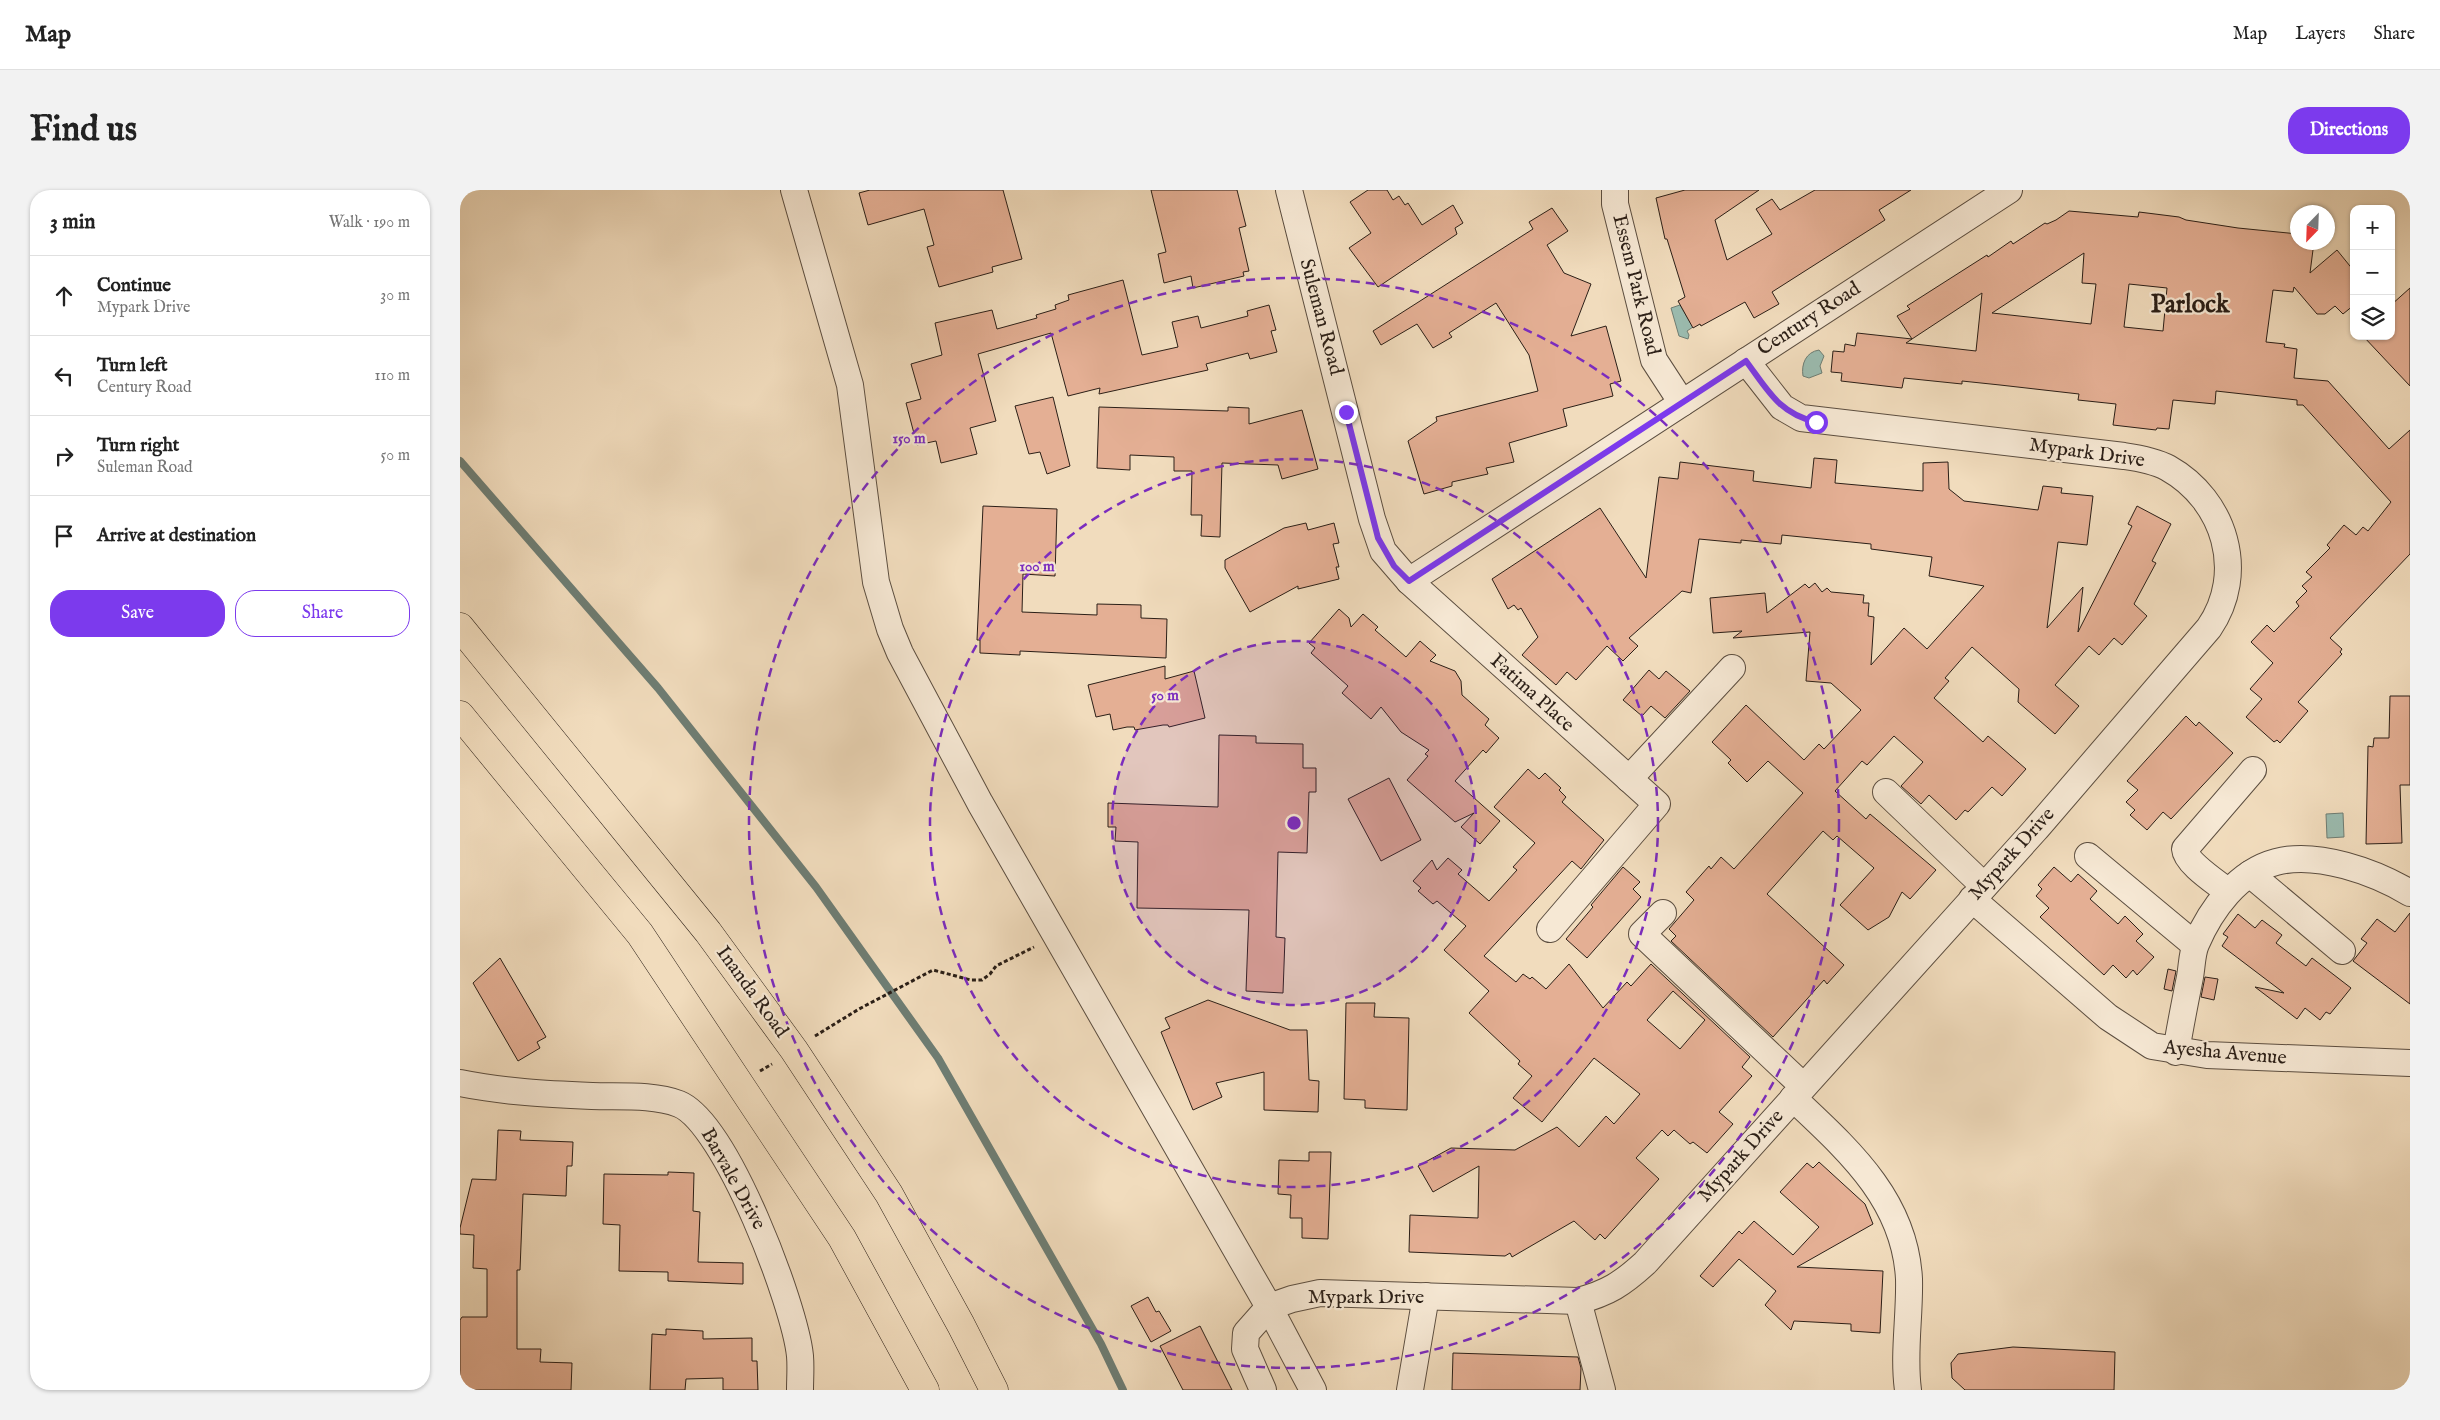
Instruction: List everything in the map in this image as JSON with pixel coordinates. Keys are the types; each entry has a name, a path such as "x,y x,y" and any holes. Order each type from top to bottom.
{"main road":[{"name":"Inanda Road","path":"460,627 708,932 794,1050 889,1194 961,1325 994,1390"},
{"path":"460,716 640,934 842,1238 925,1390"}],"street":[{"path":"794,190 850,385 876,582 890,629 900,653 968,782 1269,1307 1313,1390"},
{"name":"Suleman Road","path":"1289,190 1378,538 1394,566 1409,581"},
{"name":"Essem Park Road","path":"1615,190 1617,213 1654,360 1682,403"},
{"name":"Century Road","path":"1409,581 2009,190"},
{"name":"Mypark Drive","path":"1269,1307 1292,1299 1320,1293 1578,1301 1602,1294 1626,1280 1645,1264 2036,829 2215,619 2224,601 2228,578 2227,552 2217,521 2200,493 2186,479 2166,467 2142,459 1801,418 1782,407 1746,361"},
{"name":"Fatima Place","path":"1409,581 1657,804 1550,929"},
{"path":"1629,779 1732,668"},
{"path":"2228,891 2193,864 2186,856 2185,849 2253,770"},
{"name":"Ayesha Avenue","path":"1886,792 1978,892 2108,1018 2152,1046 2176,1052 2207,1056 2410,1063"},
{"path":"2088,856 2196,945"},
{"path":"2176,1052 2196,945 2228,891 2250,874 2276,862 2301,860 2338,863 2391,881 2410,893"},
{"path":"2250,874 2342,950"},
{"path":"1663,913 1642,934 1798,1092 1881,1190 1898,1223 1909,1278 1908,1390"},
{"name":"Barvale Drive","path":"460,1083 536,1094 652,1099 680,1105 695,1115 717,1144 765,1237 788,1305 800,1355 800,1390"},
{"path":"1410,1390 1426,1296"},
{"path":"1578,1301 1602,1390"},
{"path":"1263,1390 1249,1362 1245,1341 1246,1333 1269,1307"}],"path":[{"path":"859,1009 933,970 971,980 982,980 996,966 1023,955 1055,934"}],"water":[{"path":"1680,305 1693,327 1687,331 1688,339 1679,336 1671,308"},
{"path":"1819,350 1824,356 1820,366 1822,373 1809,378 1803,376 1805,359 1814,351"},
{"path":"2343,813 2344,837 2327,838 2326,814"}],"building":[{"path":"870,190 1003,190 1022,259 992,267 993,272 939,287 927,247 934,245 924,209 868,225 859,193"},
{"path":"1151,190 1237,190 1246,226 1239,228 1249,271 1243,272 1244,276 1193,288 1191,276 1164,283 1158,254 1166,252"},
{"path":"1368,190 1387,190 1393,200 1399,196 1405,205 1408,203 1422,225 1453,205 1463,223 1455,228 1457,234 1378,287 1349,248 1371,233 1350,202"},
{"path":"1685,190 1759,190 1715,220 1727,260 1772,234 1756,209 1772,199 1780,210 1815,190 1911,190 1879,210 1885,220 1772,292 1779,304 1754,318 1745,302 1701,326 1700,324 1693,328 1678,301 1685,297 1667,239 1665,239 1656,198"},
{"path":"1552,208 1568,231 1547,245 1564,273 1591,284 1571,336 1606,326 1621,381 1610,384 1613,396 1563,409 1567,426 1509,443 1514,462 1486,468 1488,474 1452,482 1452,486 1424,494 1408,441 1437,421 1436,417 1538,391 1529,355 1496,303 1449,333 1452,337 1433,348 1417,324 1381,345 1373,331 1533,229 1529,222"},
{"path":"2069,211 2138,217 2139,212 2179,217 2186,220 2238,228 2290,233 2290,250 2313,250 2310,273 2337,250 2350,266 2350,308 2343,314 2335,306 2325,314 2317,314 2294,287 2293,292 2273,290 2266,342 2285,344 2284,347 2297,349 2294,378 2328,381 2389,449 2410,430 2410,554 2330,638 2342,649 2340,652 2342,654 2298,702 2308,711 2280,743 2277,740 2274,742 2246,717 2262,699 2250,689 2273,663 2251,642 2267,625 2274,632 2299,606 2296,602 2307,591 2302,586 2312,577 2306,572 2330,548 2327,545 2344,525 2356,535 2363,527 2368,531 2391,502 2303,405 2297,405 2297,400 2216,391 2215,404 2173,400 2169,429 2157,428 2156,430 2113,425 2116,404 2078,400 2079,394 1962,381 1962,384 1904,378 1902,388 1841,381 1842,373 1831,372 1833,351 1844,352 1845,344 1855,346 1857,333 1912,339 1897,316 1910,309 1907,306 1987,255 1988,257 2011,241 2013,244 2045,223 2047,224","holes":["2084,253 2082,283 2096,284 2091,324 1992,313","2129,284 2167,288 2163,331 2124,327","1982,293 1976,351 1906,343 1912,339"]},
{"path":"1123,280 1142,355 1178,347 1172,322 1198,316 1201,328 1248,316 1247,311 1269,305 1276,330 1271,331 1277,352 1250,359 1248,353 1206,364 1208,370 1099,394 1100,388 1068,396 1051,333 978,354 996,421 970,428 977,454 941,463 936,441 917,445 906,403 921,399 911,364 942,355 935,323 992,310 997,329 1037,318 1036,315 1056,309 1055,305 1069,300 1068,295"},
{"path":"2410,288 2410,386 2367,340 2395,340 2395,301"},
{"path":"1053,397 1070,466 1047,474 1040,452 1029,454 1015,406"},
{"path":"1099,407 1228,411 1228,407 1249,408 1249,424 1302,410 1318,469 1282,479 1278,465 1222,463 1220,537 1201,536 1202,515 1191,515 1192,471 1174,471 1174,457 1130,455 1130,470 1097,468"},
{"path":"1814,458 1837,460 1835,483 1923,491 1923,463 1948,462 1949,489 1964,501 2038,510 2043,486 2062,488 2061,493 2093,496 2087,545 2058,542 2047,628 2083,587 2078,632 2132,526 2128,524 2137,506 2171,524 2152,561 2156,563 2134,604 2147,616 2122,645 2114,638 2099,655 2089,646 2055,685 2079,706 2055,734 2018,702 2019,689 1972,647 1945,678 1949,681 1934,698 1983,742 1988,736 2026,769 2002,796 1992,787 1968,812 1965,810 1956,820 1929,795 1921,804 1901,786 1923,762 1894,736 1867,765 1862,761 1835,791 1866,819 1870,814 1936,870 1910,899 1902,892 1889,917 1868,930 1840,905 1874,868 1837,836 1833,840 1823,831 1767,894 1844,965 1827,984 1824,980 1773,1037 1671,941 1676,936 1669,929 1694,900 1686,892 1709,866 1711,869 1721,857 1734,869 1803,793 1768,761 1747,782 1728,763 1731,760 1712,742 1746,705 1804,760 1819,744 1824,749 1861,710 1831,683 1806,681 1810,632 1733,638 1742,631 1713,633 1710,598 1765,593 1767,613 1805,584 1809,588 1815,583 1822,592 1827,588 1831,592 1864,595 1863,603 1869,603 1868,616 1874,617 1871,665 1904,628 1927,649 1984,586 1929,576 1932,557 1871,549 1871,544 1782,535 1781,544 1741,540 1741,543 1699,539 1691,593 1682,591 1629,638 1638,646 1623,661 1607,646 1576,680 1567,672 1556,685 1522,655 1538,637 1521,608 1518,610 1514,605 1508,609 1492,579 1600,508 1646,578 1659,477 1678,479 1680,462 1754,471 1753,481 1811,488"},
{"path":"983,506 1057,509 1055,576 1023,574 1022,612 1097,615 1097,604 1141,605 1141,618 1167,619 1166,658 1020,651 1020,655 980,653 980,640 977,640"},
{"path":"1306,523 1308,530 1334,523 1339,543 1333,544 1339,567 1336,567 1339,579 1298,589 1298,586 1250,612 1225,568 1225,560 1284,528"},
{"path":"1339,609 1349,618 1351,627 1363,614 1378,627 1375,630 1406,657 1420,641 1436,655 1430,661 1455,671 1461,681 1462,695 1489,719 1485,725 1499,738 1486,753 1483,750 1455,781 1500,821 1480,844 1461,827 1474,813 1455,822 1407,780 1428,756 1425,754 1429,750 1401,732 1381,707 1371,719 1342,693 1348,686 1311,653 1315,648 1309,643"},
{"path":"1165,666 1165,679 1194,671 1205,718 1169,727 1168,725 1163,725 1135,730 1134,727 1127,727 1113,730 1110,714 1096,717 1088,685"},
{"path":"1649,670 1659,679 1666,671 1690,691 1665,718 1651,706 1642,716 1623,700"},
{"path":"2390,696 2410,696 2410,785 2400,785 2402,843 2366,844 2368,746 2373,747 2374,738 2389,738"},
{"path":"2186,716 2196,726 2199,722 2233,753 2171,819 2163,812 2147,830 2130,815 2135,810 2126,802 2138,790 2127,781"},
{"path":"1219,735 1256,736 1256,743 1303,744 1303,768 1316,768 1316,792 1309,792 1307,853 1278,852 1276,937 1285,938 1283,993 1246,991 1249,910 1137,908 1138,842 1115,841 1116,827 1108,827 1108,803 1218,807"},
{"path":"1528,769 1539,779 1545,773 1561,788 1559,790 1566,797 1562,802 1604,840 1581,869 1572,861 1484,956 1516,982 1523,974 1530,979 1532,977 1546,989 1569,964 1603,1008 1627,982 1631,986 1651,964 1750,1057 1742,1067 1752,1076 1719,1112 1733,1124 1707,1153 1693,1142 1690,1144 1674,1130 1668,1136 1662,1130 1636,1158 1659,1179 1605,1239 1600,1234 1595,1240 1574,1221 1512,1257 1510,1253 1505,1256 1409,1252 1410,1215 1478,1218 1479,1166 1433,1192 1418,1166 1451,1148 1515,1150 1557,1127 1579,1147 1606,1116 1614,1124 1640,1094 1594,1058 1542,1122 1513,1098 1532,1076 1518,1064 1520,1061 1469,1013 1489,991 1444,950 1466,926 1437,901 1433,904 1418,891 1421,888 1413,881 1432,860 1437,870 1448,858 1462,870 1458,874 1489,901 1517,870 1513,867 1535,843 1494,807","holes":["1673,991 1705,1020 1680,1049 1647,1020"]},
{"path":"1389,778 1421,840 1381,861 1348,799"},
{"path":"1623,867 1640,882 1633,889 1641,897 1587,958 1566,939 1593,907 1591,905"},
{"path":"2054,867 2071,882 2078,874 2097,891 2090,899 2118,924 2125,916 2143,934 2136,941 2154,957 2137,975 2133,970 2126,978 2113,965 2104,975 2040,917 2049,908 2036,896 2042,889 2038,885"},
{"path":"2410,913 2410,1004 2353,961 2367,943 2361,939 2377,919 2395,932"},
{"path":"2238,914 2255,928 2262,920 2282,935 2276,943 2306,966 2312,958 2351,988 2330,1014 2326,1012 2320,1020 2305,1008 2297,1019 2255,987 2284,993 2222,946 2228,937 2223,934"},
{"path":"500,958 546,1037 537,1042 540,1048 518,1061 473,983"},
{"path":"2168,969 2176,971 2172,991 2164,989"},
{"path":"2205,977 2218,979 2214,1000 2201,997"},
{"path":"1208,1000 1290,1030 1307,1030 1309,1080 1319,1081 1318,1112 1264,1110 1264,1072 1216,1083 1222,1097 1193,1110 1161,1032 1170,1028 1165,1018"},
{"path":"1346,1003 1375,1003 1374,1017 1409,1018 1407,1110 1365,1108 1365,1100 1344,1099"},
{"path":"498,1130 521,1131 520,1140 573,1142 572,1166 567,1166 566,1196 523,1194 520,1270 517,1270 517,1349 541,1349 540,1362 572,1363 571,1390 460,1390 460,1320 462,1317 487,1317 487,1269 473,1268 474,1235 460,1234 460,1228 472,1179 496,1180"},
{"path":"1309,1152 1331,1152 1328,1239 1302,1238 1302,1218 1290,1218 1291,1195 1278,1194 1279,1160 1309,1161"},
{"path":"1819,1162 1865,1204 1873,1224 1797,1267 1883,1271 1880,1333 1851,1331 1851,1324 1794,1321 1791,1330 1765,1305 1776,1291 1739,1259 1713,1287 1700,1276 1739,1231 1742,1234 1754,1221 1793,1255 1819,1227 1780,1192 1807,1163 1813,1168"},
{"path":"668,1172 694,1173 693,1211 700,1212 698,1262 743,1263 743,1284 668,1281 668,1272 619,1271 620,1225 603,1224 604,1174 668,1175"},
{"path":"1148,1297 1156,1312 1159,1311 1171,1331 1151,1342 1131,1306"},
{"path":"1200,1326 1232,1390 1183,1390 1160,1346"},
{"path":"666,1329 703,1331 703,1339 752,1338 752,1361 757,1361 758,1390 723,1390 723,1378 686,1379 685,1390 650,1390 652,1334 666,1335"},
{"path":"2013,1347 2115,1352 2114,1390 1965,1390 1952,1378 1951,1363 1958,1354"},
{"path":"1453,1353 1578,1357 1581,1368 1580,1390 1452,1390"}],"waterway":[{"path":"460,461 658,688 816,887 938,1058 1101,1344 1123,1390"}],"district":[{"name":"Parlock","path":"2190,305"}],"route":[{"path":"1346,412 1378,538 1383,551 1394,566 1409,581 1746,361 1782,407 1793,415 1816,422"}]}
